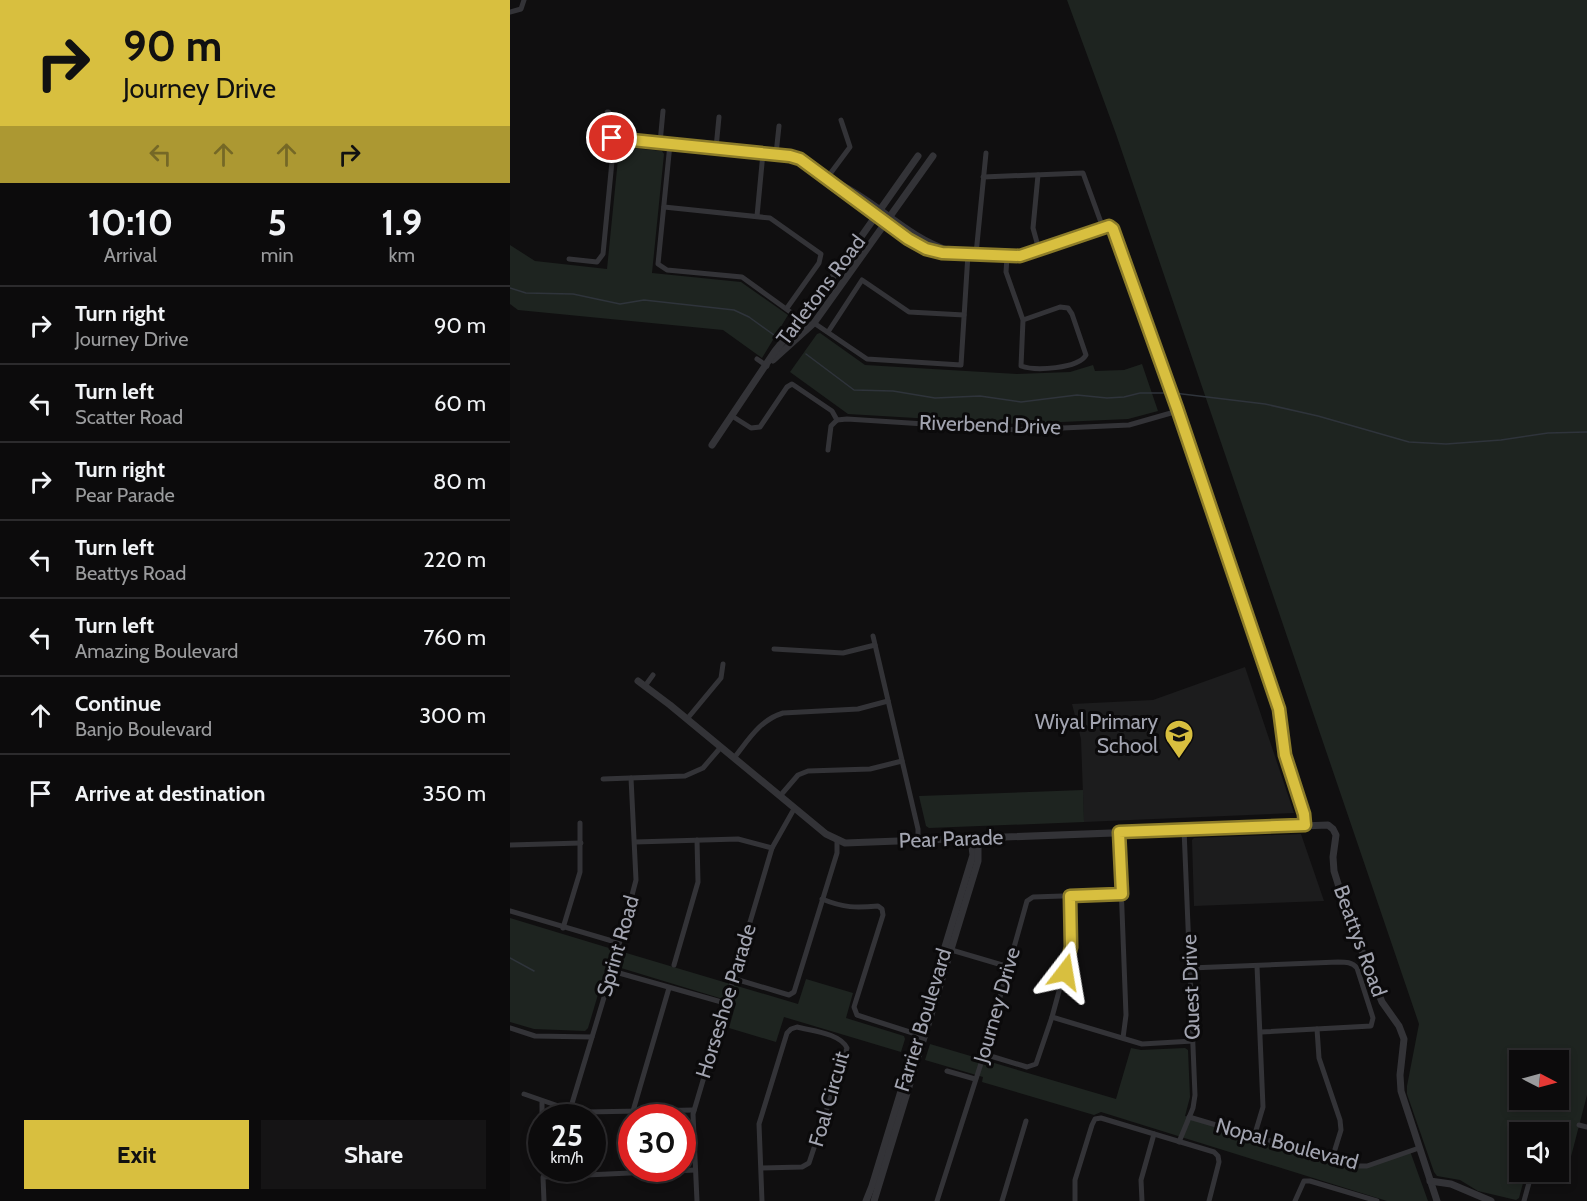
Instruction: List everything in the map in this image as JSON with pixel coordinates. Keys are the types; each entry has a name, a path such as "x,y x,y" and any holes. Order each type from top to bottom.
{"street":[{"path":"510,12 521,9 524,0"},
{"path":"660,142 663,111"},
{"path":"569,259 597,262 603,254 613,151 608,113"},
{"path":"717,148 719,117"},
{"path":"827,178 850,147 841,120"},
{"path":"776,154 779,126"},
{"path":"612,138 776,154 800,159 827,178 862,196 908,239 926,249 942,253 1020,256 1106,227 1113,229 1178,411 1279,709 1285,755 1304,814 1305,825"},
{"path":"670,144 658,261 662,268 742,277 800,319"},
{"path":"757,216 764,153"},
{"path":"976,254 986,153"},
{"name":"Tarletons Road","path":"766,366 814,323 918,156"},
{"name":"Tarletons Road","path":"712,445 800,319 933,156"},
{"path":"983,177 1083,173 1106,227"},
{"path":"1038,175 1033,228 1039,250"},
{"path":"663,207 770,218 820,254 819,263 787,308"},
{"path":"814,323 867,359 961,365 968,254"},
{"path":"1007,257 1006,272 1023,320 1021,366 1029,368 1067,367 1082,361 1086,355 1068,308 1060,307 1023,320"},
{"path":"828,332 862,280 909,312 964,315"},
{"path":"757,359 766,366"},
{"path":"732,416 751,428 760,427 787,387 792,384 832,411 837,420 831,426 828,450"},
{"name":"Riverbend Drive","path":"837,420 1018,430 1128,425 1178,411"},
{"path":"873,636 918,830 918,840"},
{"path":"774,649 843,653 875,645"},
{"path":"687,719 721,678 723,664"},
{"path":"645,686 653,675"},
{"name":"Pear Parade","path":"638,681 825,834 845,843 1320,825"},
{"path":"734,758 762,723 775,715 858,709 888,701"},
{"path":"603,779 685,776 703,768 721,747"},
{"path":"780,796 798,775 808,771 870,769 902,761"},
{"path":"619,769 620,778"},
{"name":"Sprint Road","path":"572,1104 612,971 636,880 631,778"},
{"name":"Horseshoe Parade","path":"696,1104 772,848 794,809"},
{"path":"563,928 580,872 580,823"},
{"name":"Beattys Road","path":"1320,825 1328,825 1336,835 1334,871 1348,916 1382,1002 1399,1026 1404,1039 1400,1075 1401,1091 1437,1201"},
{"name":"Quest Drive","path":"1179,1142 1193,1108 1195,1095 1184,830"},
{"path":"1119,832 1126,1015 1123,1038"},
{"name":"Farrier Boulevard","path":"866,1201 949,949 973,855 975,838"},
{"path":"635,843 738,839 772,848"},
{"path":"674,965 698,882 697,840"},
{"path":"732,978 789,995 794,992 837,853 837,840"},
{"path":"510,845 580,843"},
{"name":"Journey Drive","path":"937,1201 984,1054 1029,898 1122,894"},
{"path":"984,1054 1027,1067 1033,1067 1038,1061 1071,947 1070,896"},
{"path":"822,899 850,908 878,906 882,909 854,1007 857,1015 921,1036"},
{"path":"510,911 619,943"},
{"path":"949,949 1010,967"},
{"path":"1190,968 1338,962 1354,964 1373,1017 1371,1026 1260,1032"},
{"path":"1254,1137 1263,1107 1257,966"},
{"path":"612,971 725,1003"},
{"path":"635,1104 669,988"},
{"path":"1052,1017 1146,1044 1193,1041"},
{"name":"Foal Circuit","path":"761,1168 802,1167 809,1163 847,1048 845,1042 797,1027 787,1033 759,1124 762,1201"},
{"path":"510,1029 535,1036 592,1037"},
{"path":"1317,1029 1319,1058 1340,1120 1341,1130 1332,1159"},
{"name":"Farrier Boulevard","path":"874,1201 921,1036"},
{"path":"947,1071 975,1080"},
{"path":"524,1095 549,1104"},
{"name":"Nopal Boulevard","path":"1188,1117 1361,1167 1419,1148"},
{"path":"1075,1201 1075,1180 1095,1119 1101,1118 1214,1152 1219,1162 1209,1201"},
{"path":"1002,1201 1026,1121"},
{"path":"1579,1125 1587,1127"},
{"path":"1142,1201 1141,1180 1154,1134"},
{"name":"Horseshoe Parade","path":"696,1170 697,1201"},
{"path":"1295,1201 1304,1181 1310,1181 1358,1198 1377,1201"},
{"path":"543,1182 544,1201"},
{"path":"1525,1201 1529,1182"},
{"path":"1432,1184 1448,1186 1475,1199 1489,1201"}],"shaded area":[{"path":"1067,0 1587,0 1587,1095 1569,1164 1569,1122 1509,1122 1509,1182 1523,1182 1519,1198 1516,1200 1478,1191 1460,1180 1437,1176 1407,1094 1419,1024 1116,134"},
{"path":"622,147 662,151 664,154 652,273 741,282 788,315 762,358 723,330 518,310 510,304 510,245 535,261 607,269 619,149"},
{"path":"820,333 865,365 1017,374 1070,372 1093,365 1095,371 1124,370 1142,364 1158,411 1128,419 1017,424 848,414 790,372"},
{"name":"Wiyal Primary School","path":"1245,667 1294,813 1084,822 1081,739 1072,704 1153,700"},
{"path":"1083,790 1084,822 929,828 926,826 919,796"},
{"path":"1301,834 1324,901 1194,906 1192,840 1194,838"},
{"path":"510,918 609,948 611,951 588,1028 585,1031 534,1029 510,1022"},
{"path":"623,952 798,1004 806,979 853,993 846,1018 904,1036 901,1052 784,1017 776,1042 729,1028 736,1003 621,968 619,965"},
{"path":"930,1044 1116,1099 1131,1048 1141,1050 1185,1048 1188,1050 1190,1097 1185,1116 1361,1167 1410,1151 1428,1201 1387,1201 1101,1112 1094,1115 982,1082 983,1077 925,1060"}],"waterway":[{"path":"510,288 526,293 573,294 620,304 644,300 734,310 749,317 774,335"},
{"path":"806,354 854,390 893,391 935,398 980,396 1021,402 1077,395 1107,398 1140,393 1169,393"},
{"path":"1174,393 1265,404 1318,416 1409,442 1446,444 1501,440 1548,433 1587,432"},
{"path":"510,958 534,971"}],"place":[{"name":"Wiyal Primary School","path":"1179,760"}],"route":[{"path":"612,138 790,156 800,159 908,239 926,249 942,253 1020,256 1109,226 1113,229 1177,408 1279,709 1285,755 1304,814 1305,825 1119,832 1122,894 1070,896 1071,947 1065,972"}]}
